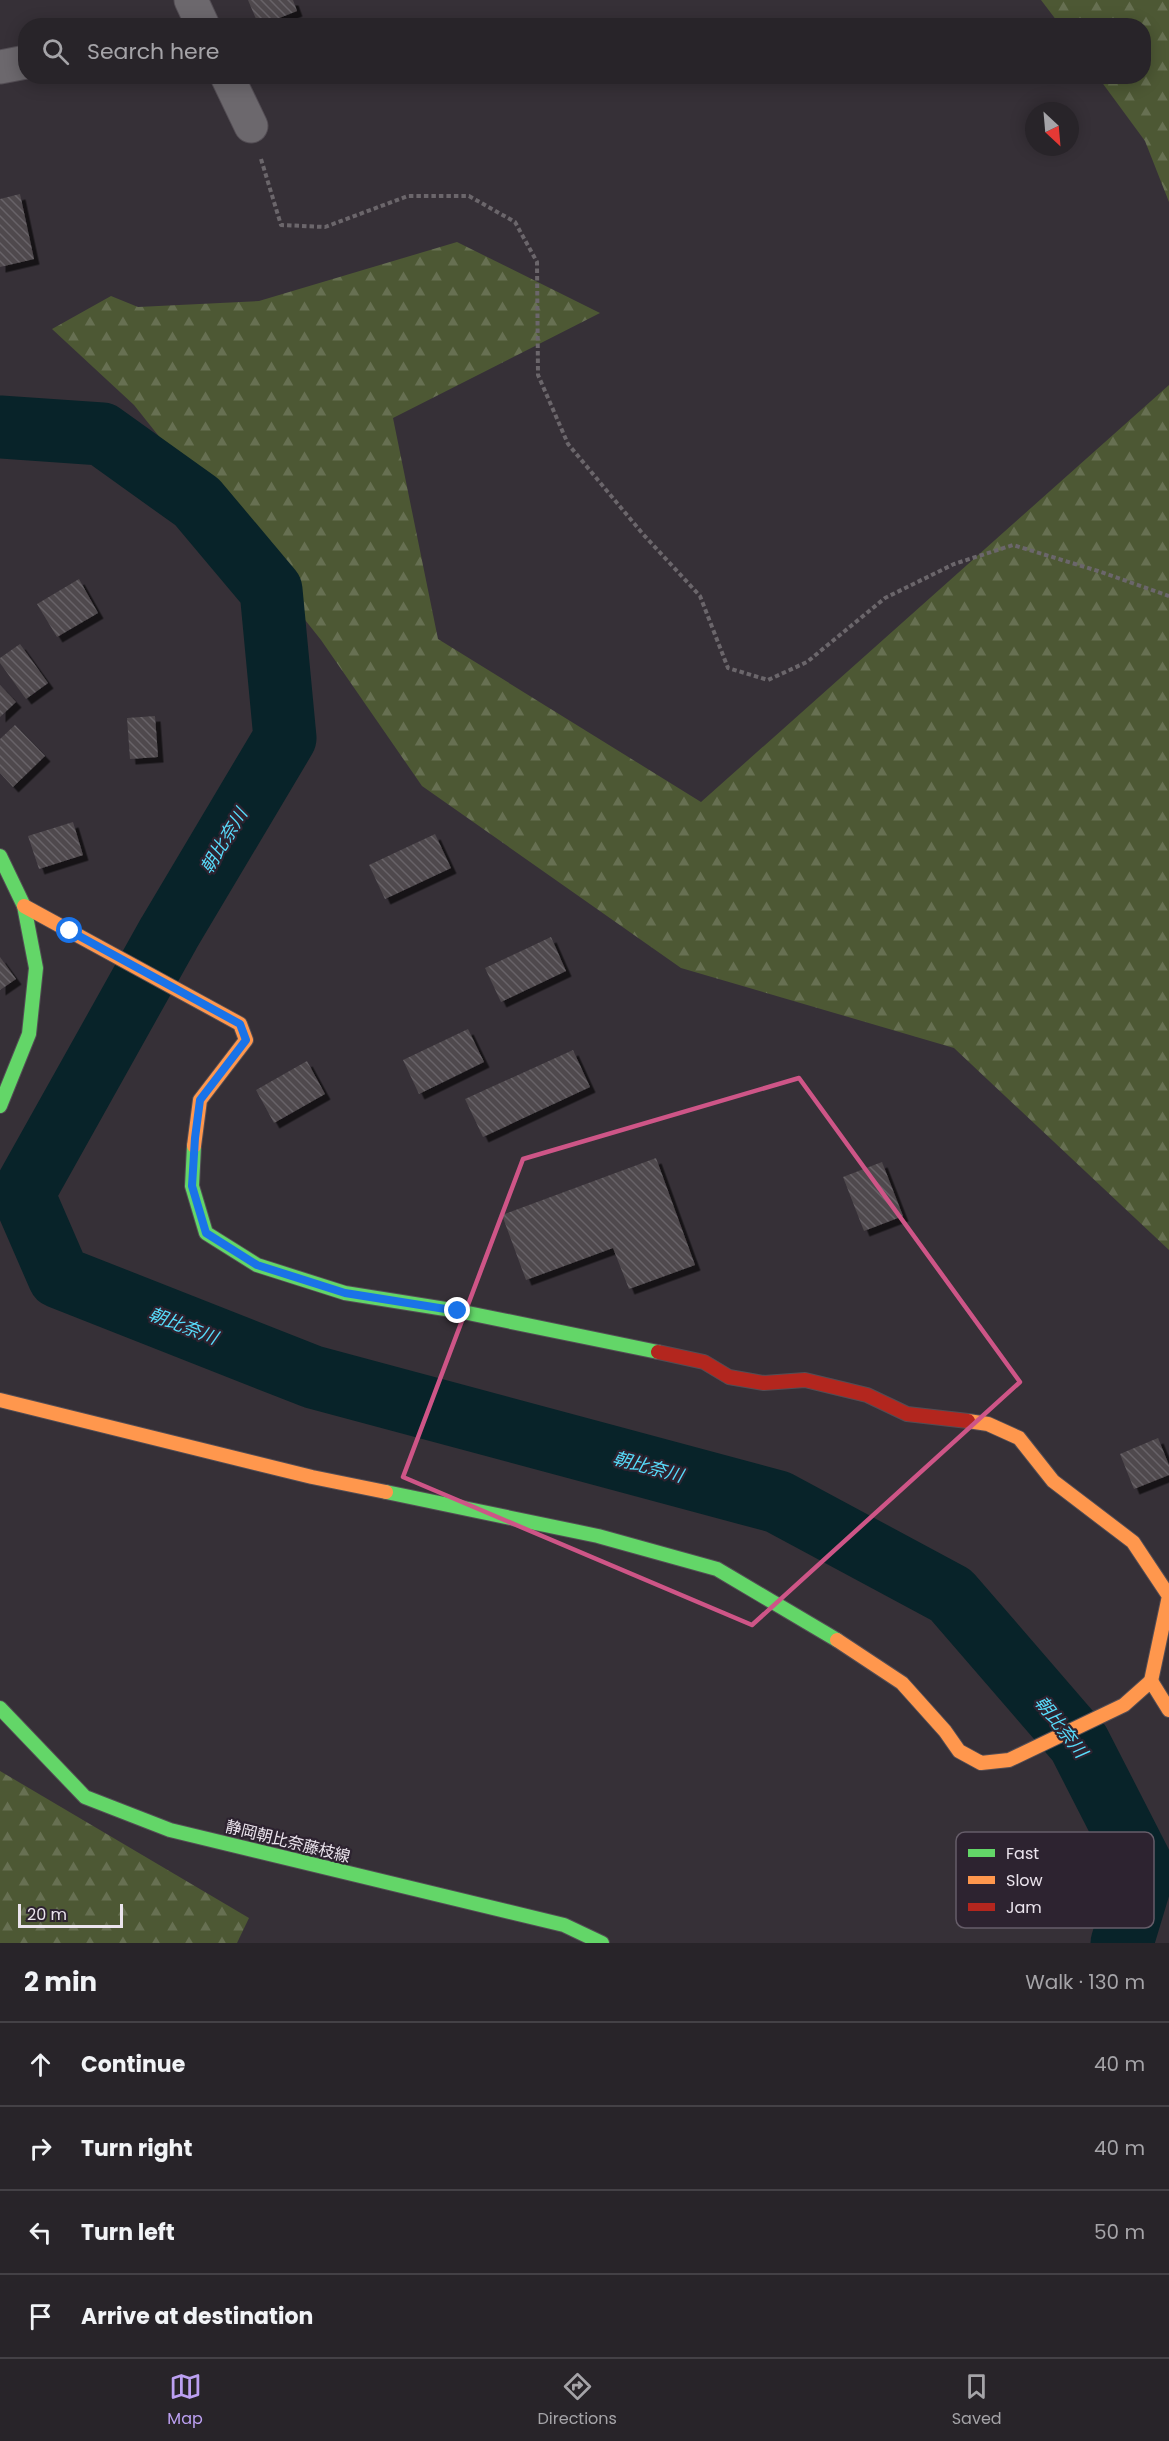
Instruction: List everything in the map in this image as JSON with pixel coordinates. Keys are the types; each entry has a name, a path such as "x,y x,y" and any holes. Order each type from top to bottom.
{"street":[{"path":"191,0 199,18"},
{"path":"0,67 18,64"},
{"path":"231,84 251,126"},
{"path":"0,856 24,906 36,968 29,1034 0,1106"},
{"path":"0,1400 312,1477 598,1536 717,1569 859,1653 902,1683 945,1731 959,1752 981,1763 1009,1760 1124,1705 1151,1681 1169,1596 1133,1542 1053,1481 1019,1438 988,1424 907,1414 867,1395 805,1380 764,1383 729,1377 704,1362 458,1311 345,1293 257,1265 206,1233 192,1186 200,1100 246,1040 240,1024 24,906"},
{"path":"1151,1681 1169,1710"},
{"name":"静岡朝比奈藤枝線","path":"0,1708 85,1797 170,1830 564,1925 603,1943"}],"path":[{"path":"251,126 281,225 325,227 408,196 469,196 515,222 537,262 538,375 568,444 642,534 700,596 728,668 768,680 807,662 885,598 954,564 1013,545 1169,596"}],"highlighted area":[{"path":"799,1078 1020,1382 752,1625 403,1477 523,1159"}],"green space":[{"path":"1041,0 1169,0 1169,202 1145,141 1103,84 1151,84 1151,18 1055,18"},
{"path":"457,242 600,313 393,418 438,639 701,802 1169,385 1169,1250 954,1048 681,968 422,786 321,640 134,405 52,329 111,296 138,307 259,301"},
{"path":"0,1771 249,1918 237,1943 0,1943"}],"building":[{"path":"248,0 293,0 297,11 279,18 256,18"},
{"path":"20,194 34,259 0,267 0,199"},
{"path":"79,579 98,613 57,637 37,604"},
{"path":"20,644 48,683 26,699 0,663 0,658"},
{"path":"0,685 16,702 0,717"},
{"path":"155,716 158,757 130,759 127,718"},
{"path":"15,725 45,756 13,787 0,773 0,739"},
{"path":"73,822 83,855 39,869 28,836"},
{"path":"435,834 451,868 385,899 369,865"},
{"path":"551,937 566,971 501,1002 485,968"},
{"path":"0,957 16,979 0,990"},
{"path":"468,1029 484,1062 419,1094 403,1060"},
{"path":"573,1050 590,1087 483,1137 465,1099"},
{"path":"307,1061 325,1094 274,1123 256,1090"},
{"path":"656,1158 695,1265 629,1289 613,1248 526,1280 502,1215"},
{"path":"882,1162 903,1216 864,1231 843,1177"},
{"path":"1158,1438 1169,1465 1169,1475 1134,1489 1120,1454"}],"waterway":[{"name":"朝比奈川","path":"0,427 102,434 197,502 271,590 285,738 169,933 23,1194 59,1277 313,1377 778,1502 951,1595 1079,1743 1125,1832"},
{"name":"朝比奈川","path":"1122,1943 1127,1928"}],"traffic: fast":[{"path":"0,856 24,906 36,968 29,1034 0,1106"},
{"path":"194,1146 192,1186 206,1233 257,1265 345,1293 458,1311 658,1352"},
{"path":"386,1492 598,1536 717,1569 837,1640"},
{"path":"0,1708 85,1797 170,1830 564,1925 602,1943"}],"traffic: slow":[{"path":"24,906 240,1024 246,1040 200,1100 194,1146"},
{"path":"0,1400 312,1477 386,1492"},
{"path":"968,1421 988,1424 1019,1438 1053,1481 1133,1542 1169,1596 1151,1681"},
{"path":"837,1640 902,1683 945,1731 959,1751 981,1763 1009,1760 1124,1705 1151,1681 1169,1710"}],"traffic: jam":[{"path":"658,1352 704,1362 729,1377 764,1383 805,1380 867,1395 907,1414 968,1421"}],"route":[{"path":"70,931 240,1024 246,1040 200,1100 192,1186 206,1233 257,1265 345,1293 458,1311"}]}
